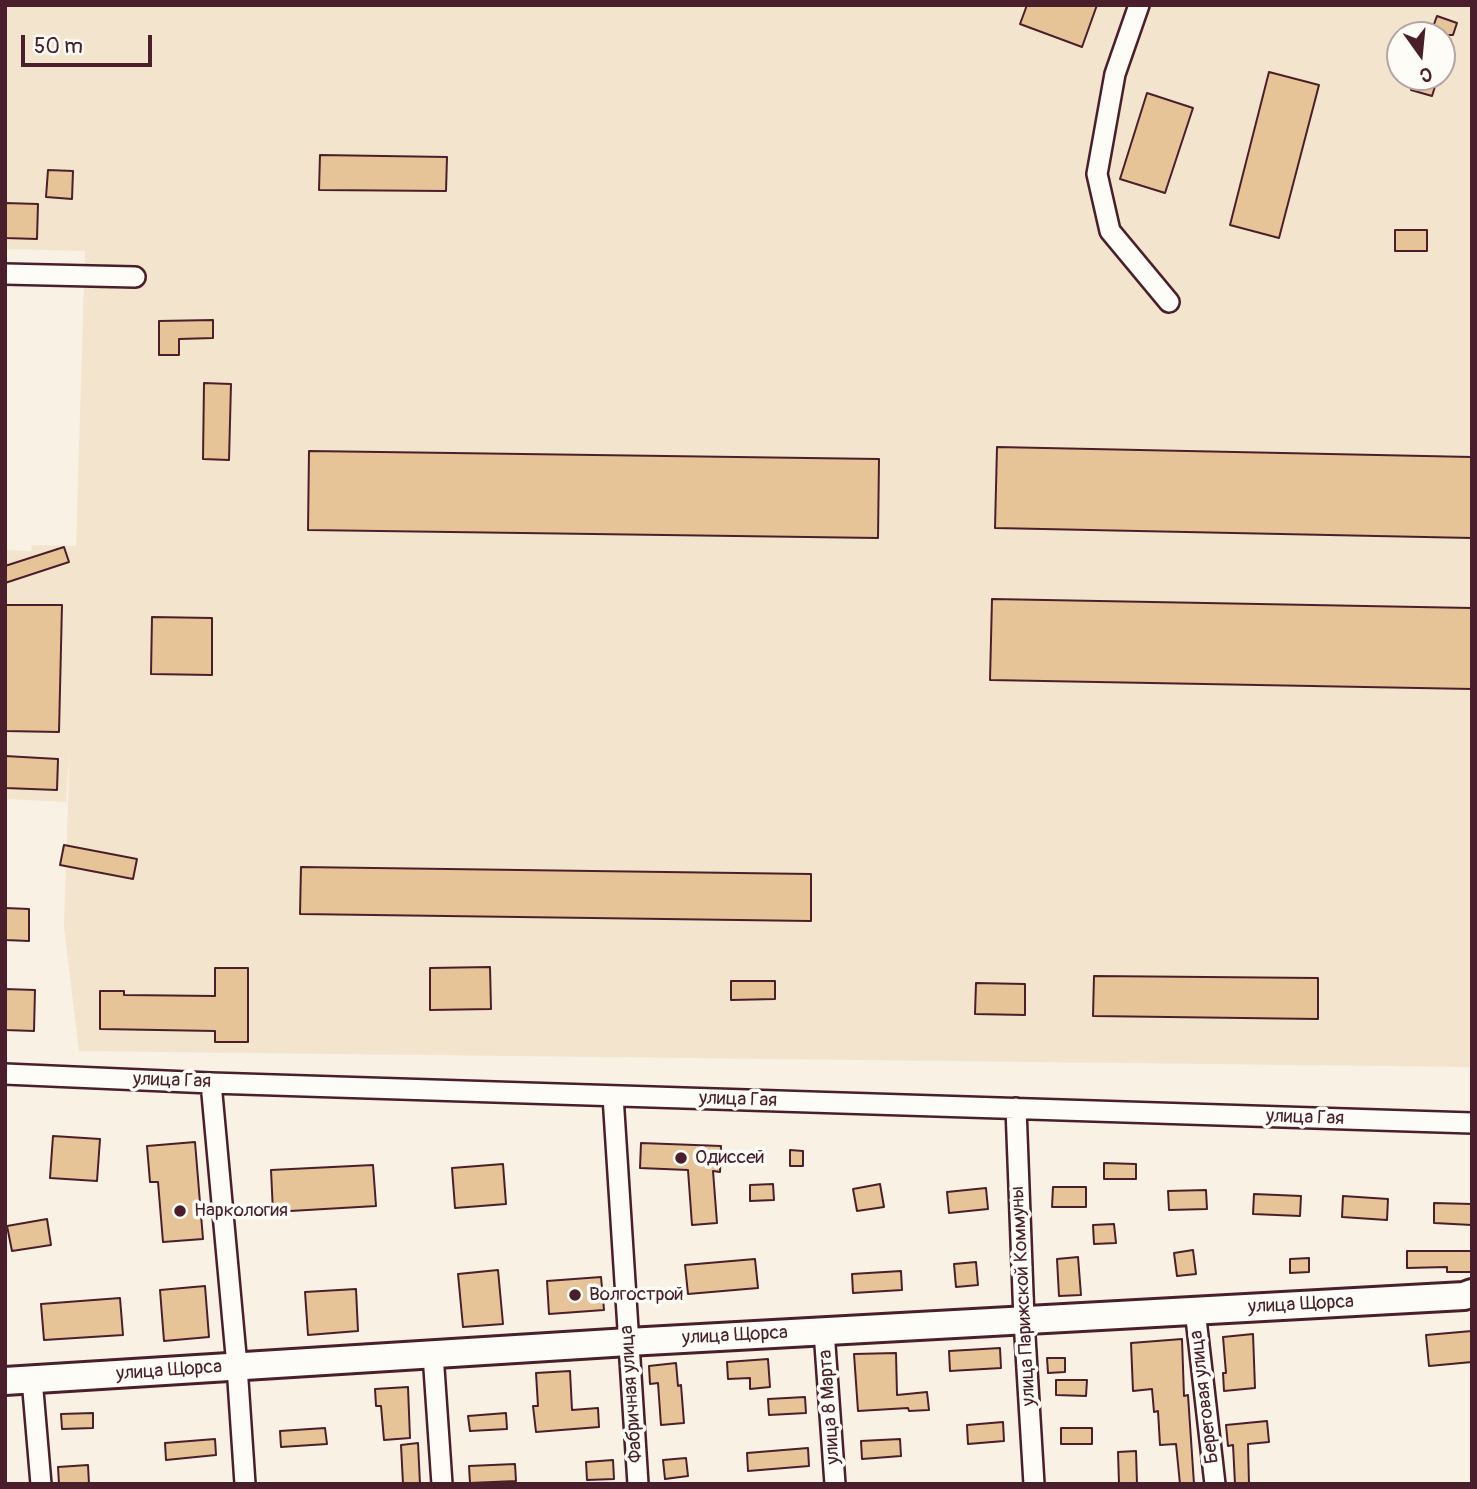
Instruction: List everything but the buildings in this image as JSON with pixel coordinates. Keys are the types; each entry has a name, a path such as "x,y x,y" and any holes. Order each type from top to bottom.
{"main road":[{"name":"улица Щорса","path":"5,1381 1468,1294"}],"street":[{"path":"1139,5 1115,74 1097,174 1110,231 1169,302"},
{"path":"5,274 135,277"},
{"name":"улица Гая","path":"5,1074 211,1083 1472,1123"},
{"path":"211,1083 245,1484"},
{"name":"Фабричная улица","path":"613,1096 638,1484"},
{"name":"улица Парижской Коммуны","path":"1016,1108 1024,1320 1034,1484"},
{"name":"Береговая улица","path":"1195,1310 1215,1484"},
{"name":"улица 8 Марта","path":"824,1331 835,1484"},
{"path":"433,1354 442,1484"},
{"path":"32,1379 41,1484"}],"shaded area":[{"path":"5,5 1472,5 1472,1067 79,1051 64,927 70,742 66,802 5,799 5,550 31,551 32,545 76,546 85,251 5,249"}],"place":[{"name":"Одиссей","path":"681,1158"},
{"name":"Наркология","path":"180,1211"},
{"name":"Волгострой","path":"575,1295"}]}
